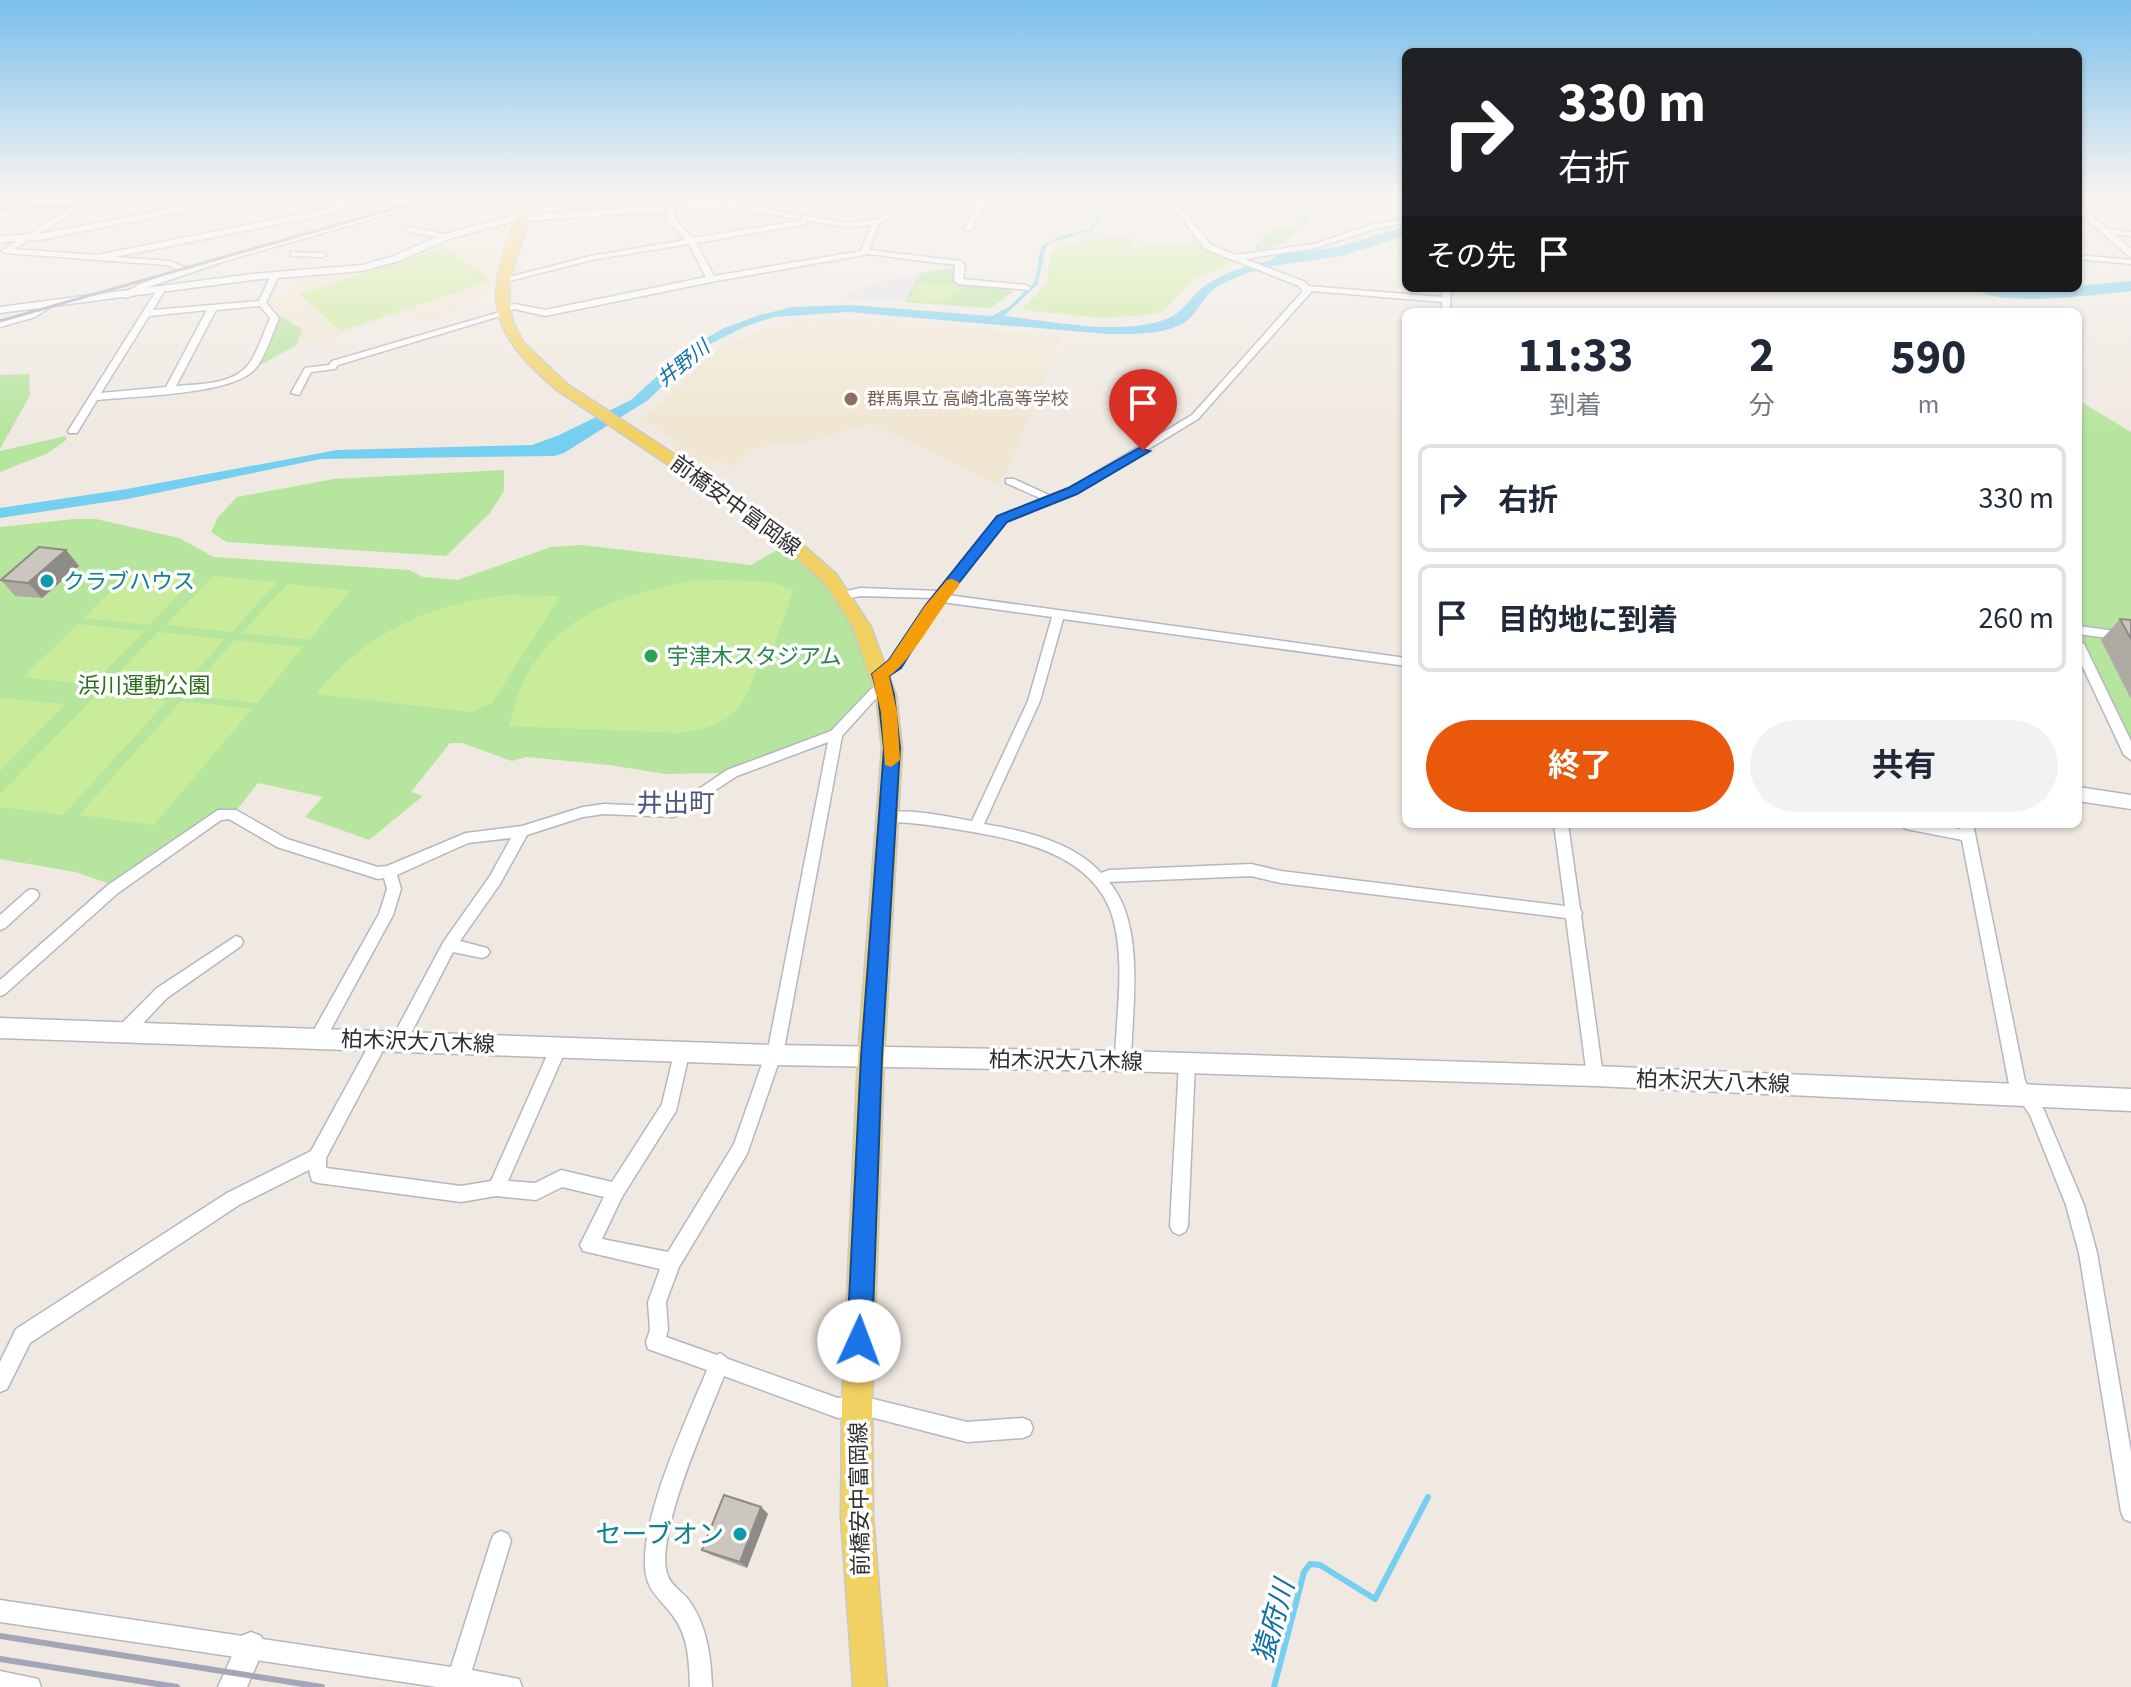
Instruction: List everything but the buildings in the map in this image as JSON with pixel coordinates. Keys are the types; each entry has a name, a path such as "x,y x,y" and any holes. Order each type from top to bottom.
{"main road":[{"name":"前橋安中富岡線","path":"503,276 506,328 531,362 784,536 830,578 862,627 882,680 892,748 871,1057 857,1517 870,1687"},
{"name":"柏木沢大八木線","path":"0,1028 773,1055 1123,1061 1595,1076 2131,1100"}],"street":[{"path":"127,295 139,285 171,276"},
{"path":"0,310 269,276"},
{"path":"262,303 275,276"},
{"path":"502,280 519,276"},
{"path":"296,393 308,370 332,367 335,363 521,306 545,313 730,276"},
{"path":"959,276 958,281 1024,290"},
{"path":"1281,276 1307,288 1447,300"},
{"path":"0,989 113,889 218,815 231,814 282,843 378,873 389,872 466,838 522,831 583,812 604,809 674,812 732,773 836,734 895,664 941,596 1002,519 1052,500 1143,451 1195,417 1306,294 1307,288"},
{"path":"73,431 161,290"},
{"path":"1446,308 1447,292"},
{"path":"148,313 262,303"},
{"path":"95,397 217,385 250,370 275,318 262,303"},
{"path":"0,324 32,315 48,306"},
{"path":"170,389 214,306"},
{"path":"1010,481 1052,500"},
{"path":"842,596 860,592 941,596 1402,661"},
{"path":"976,827 1034,701 1059,613"},
{"path":"2082,631 2131,637"},
{"path":"2082,652 2131,755"},
{"path":"836,734 773,1055 741,1148 672,1262 658,1296 659,1330 655,1342 838,1408 861,1406 967,1432 1023,1428"},
{"path":"2082,795 2131,802"},
{"path":"888,817 976,827 1038,841 1099,880 1115,902 1124,935 1123,1061"},
{"path":"1562,828 1595,1076"},
{"path":"1947,828 1967,830 2017,1084 2036,1110 2075,1205 2088,1253 2131,1512"},
{"path":"0,1382 23,1336 233,1199 317,1157 449,945 495,880 522,831"},
{"path":"1099,880 1109,876 1251,870 1312,881 1575,913"},
{"path":"318,1037 386,915 394,889 389,872"},
{"path":"0,924 32,895"},
{"path":"125,1031 162,993 236,942"},
{"path":"449,945 482,952"},
{"path":"496,1188 559,1047"},
{"path":"672,1262 589,1245 616,1191 670,1106 682,1050"},
{"path":"1179,1226 1187,1063"},
{"path":"317,1157 318,1175 461,1194 496,1188 536,1192 561,1178 616,1191"},
{"path":"701,1687 700,1655 694,1626 657,1579 655,1542 665,1507 720,1363"},
{"path":"458,1679 501,1541"},
{"path":"0,1611 511,1687"},
{"path":"232,1687 251,1646"},
{"path":"0,1682 30,1687"}],"shaded area":[{"path":"284,276 495,276 491,290 442,318 389,316 329,338 297,345 302,329 268,304 298,285"},
{"path":"919,276 904,302 840,298 865,286"},
{"name":"群馬県立 高崎北高等学校","path":"848,319 1062,336 1008,470 996,485 877,426 865,425 808,442 785,442 753,450 736,467 713,460 703,469 674,451 681,445 652,424 637,422 675,391 711,353 723,346 768,328 795,322"}],"green space":[{"path":"357,276 483,276 490,281 340,331 300,294"},
{"path":"919,276 955,276 953,282 1014,291 990,308 904,302"},
{"path":"1048,276 1202,276 1193,280 1163,311 1103,318 1021,310 1047,283"},
{"path":"919,282 966,285 944,303 908,300"},
{"path":"281,316 302,329 297,345 255,368"},
{"path":"29,374 30,395 0,449 0,375"},
{"path":"2082,402 2131,432 2131,744 2082,644"},
{"path":"66,436 66,440 48,453 0,472 0,451"},
{"path":"504,470 504,491 490,513 446,556 227,542 211,532 218,517 237,497 334,479"},
{"name":"浜川運動公園","path":"96,519 179,538 214,557 409,570 423,577 458,580 551,547 582,545 751,565 787,544 819,573 846,612 870,663 873,690 834,729 722,773 666,774 526,757 512,761 462,743 450,743 411,792 423,796 369,840 305,817 323,797 258,783 236,811 228,808 215,811 110,884 75,872 0,859 0,527"},
{"path":"134,569 197,576 149,625 84,618"},
{"path":"213,576 277,582 232,632 166,625"},
{"name":"宇津木スタジアム","path":"701,579 770,582 794,589 772,651 764,652 744,699 728,718 678,733 509,726 520,690 536,660 554,639 574,623 621,599"},
{"path":"287,584 351,590 309,640 242,633"},
{"path":"509,595 560,596 492,703 471,712 316,694 356,654 402,624 454,605"},
{"path":"78,624 144,631 91,685 23,677"},
{"path":"158,632 225,639 176,693 106,686"},
{"path":"235,640 303,647 257,703 186,695"},
{"path":"98,693 167,701 63,815 0,807 0,794"},
{"path":"0,698 65,704 0,771"},
{"path":"181,701 252,709 154,825 79,815"}],"water":[{"name":"井野川","path":"1036,276 1039,276 1037,285 1004,316 1110,327 1151,324 1169,318 1218,278 1241,276 1211,292 1184,323 1152,332 1108,334 848,312 774,317 744,327 702,348 648,400 564,453 554,456 321,459 127,499 0,518 0,508 127,489 337,450 532,445 631,400 687,349 724,328 760,315 793,307 851,305 992,316 1010,306 1035,282"}],"waterway":[{"path":"2082,290 2131,286"},
{"path":"2010,292 2031,295 2064,292"},
{"name":"猿府川","path":"1274,1687 1304,1572 1310,1564 1320,1565 1375,1599 1428,1497"}],"railway":[{"path":"0,321 159,276"},
{"path":"0,1636 322,1687"},
{"path":"0,1659 177,1687"}],"slow traffic":[{"path":"891,760 889,712 880,674 895,664 930,610 952,583"}],"place":[{"name":"群馬県立 高崎北高等学校","path":"851,399"},
{"name":"クラブハウス","path":"47,581"},
{"name":"宇津木スタジアム","path":"651,656"},
{"name":"セーブオン","path":"740,1534"}],"district":[{"name":"井出町","path":"676,803"}],"route":[{"path":"859,1341 871,1057 892,748 886,695 880,674 895,664 930,610 1002,519 1072,491 1143,451"}]}
